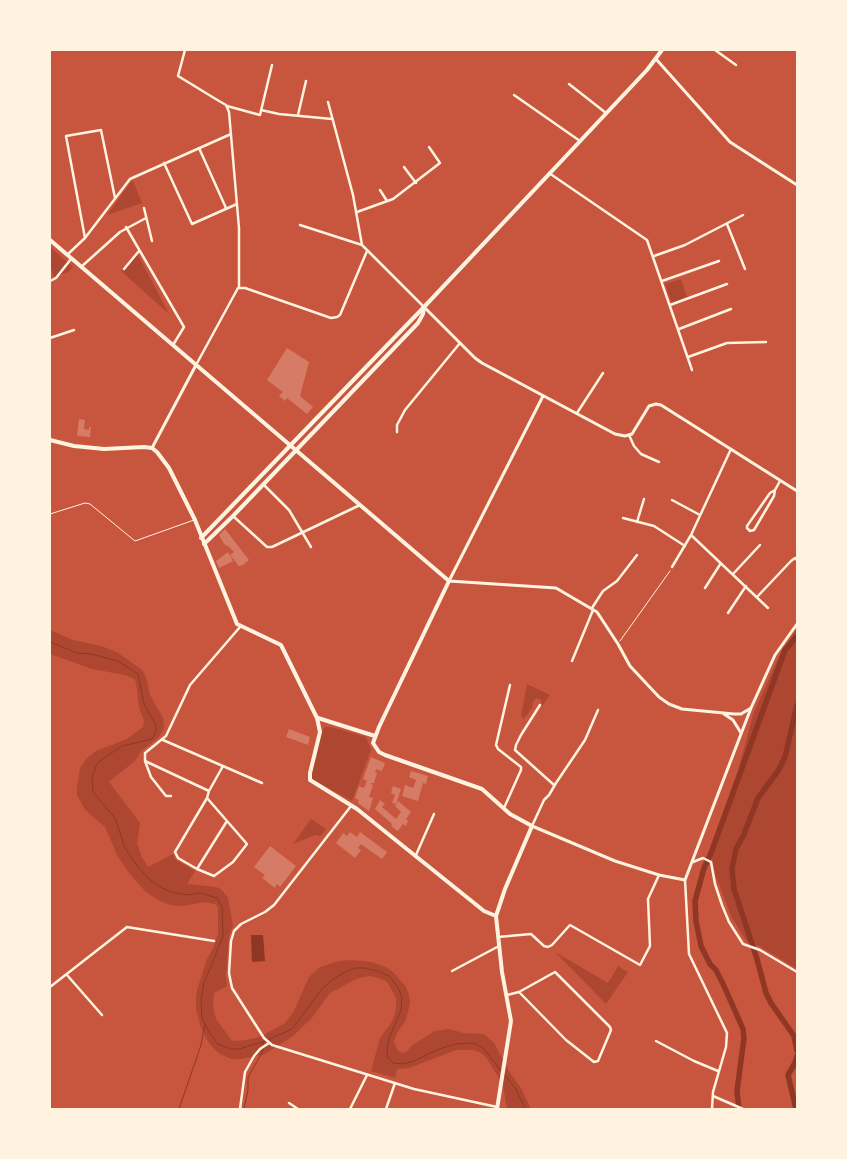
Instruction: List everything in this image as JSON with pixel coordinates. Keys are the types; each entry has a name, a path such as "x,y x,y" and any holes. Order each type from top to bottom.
{"main road":[{"path":"201,538 424,307 647,70 662,50"},
{"path":"50,240 449,581 373,743 379,752 395,759 482,789 515,818 532,826 505,889 496,916 511,1021 497,1108"},
{"path":"204,544 418,323 423,314 424,307"},
{"path":"50,440 74,446 104,449 142,446 152,448 157,452 168,468 195,520 235,621 240,627 281,645 317,718 320,732 309,777 312,782 352,805 484,911 496,916"},
{"path":"317,718 375,736"}],"street":[{"path":"185,50 178,76 234,109 260,115 272,66"},
{"path":"715,50 736,65"},
{"path":"656,59 730,142 797,185"},
{"path":"298,115 306,82"},
{"path":"569,84 606,113"},
{"path":"514,95 580,141"},
{"path":"328,102 357,212 362,245 482,363 620,436 632,434 649,406 661,405 797,491"},
{"path":"152,448 235,292 239,288 237,204 229,112 226,105"},
{"path":"261,110 279,114 332,119"},
{"path":"85,238 66,136 101,130 115,198"},
{"path":"67,255 85,238 132,177 231,134"},
{"path":"357,212 388,201 416,183 440,163 429,147"},
{"path":"199,148 226,208"},
{"path":"164,163 192,224 237,204"},
{"path":"404,167 416,183"},
{"path":"549,173 647,240 692,370"},
{"path":"380,190 388,201"},
{"path":"144,208 152,242"},
{"path":"653,256 685,245 743,215"},
{"path":"81,268 126,228 146,218"},
{"path":"727,223 745,269"},
{"path":"300,225 362,245"},
{"path":"126,228 184,327 173,346"},
{"path":"124,268 139,251"},
{"path":"239,288 245,288 331,318 336,317 340,315 367,251"},
{"path":"50,281 56,278 71,259"},
{"path":"662,281 719,261"},
{"path":"670,305 727,284"},
{"path":"678,329 731,309"},
{"path":"50,338 74,330"},
{"path":"397,432 397,425 405,410 460,342"},
{"path":"688,357 727,343 766,342"},
{"path":"577,413 603,373"},
{"path":"543,396 449,581 550,586 561,590 593,609 602,617 630,666 669,704 682,709 741,714 751,708"},
{"path":"629,435 637,450 659,462"},
{"path":"672,567 691,535 731,449"},
{"path":"775,490 770,493 747,526 747,529 754,530 774,496 780,481"},
{"path":"263,484 289,510 311,547"},
{"path":"637,522 644,499"},
{"path":"672,500 700,515"},
{"path":"233,516 268,547 277,546 360,505"},
{"path":"623,518 654,526 685,546"},
{"path":"691,535 768,608"},
{"path":"733,574 760,545"},
{"path":"572,661 593,609 603,591 617,581 637,555"},
{"path":"757,597 795,558 797,560"},
{"path":"705,588 722,563"},
{"path":"728,613 746,586"},
{"path":"712,1109 718,1071 726,1047 727,1033 689,954 685,880 751,708 774,655 797,624"},
{"path":"171,796 166,796 151,777 145,761 145,753 163,740 190,685 240,627"},
{"path":"503,809 521,770 521,767 498,749 496,745 510,685"},
{"path":"540,704 521,735 515,750 554,785"},
{"path":"598,710 582,745 554,785 532,826 615,861 659,875 685,880"},
{"path":"721,712 733,720 741,734"},
{"path":"163,740 262,783"},
{"path":"145,761 209,791"},
{"path":"207,798 246,842 244,849 234,862 216,876 197,869 176,855 176,849 207,798 223,766"},
{"path":"352,805 274,905 237,927 232,936 230,983 268,1043 436,1095 497,1108"},
{"path":"416,855 434,814"},
{"path":"197,869 227,821"},
{"path":"692,862 698,858 711,862 715,884 730,922 743,944 756,948 797,972"},
{"path":"498,937 531,934 548,948 570,925 640,965 650,946 648,899 659,875"},
{"path":"50,987 127,927 214,942"},
{"path":"452,971 499,946"},
{"path":"507,995 519,992 555,972 610,1027 611,1030 598,1061 594,1062 566,1040 519,992"},
{"path":"66,974 102,1015"},
{"path":"656,1041 718,1071"},
{"path":"240,1109 246,1072 257,1052 268,1043"},
{"path":"350,1109 368,1075"},
{"path":"386,1109 395,1083"},
{"path":"713,1096 742,1109"},
{"path":"289,1102 298,1109"}],"lane":[{"path":"50,514 90,504 135,541 195,520"}],"path":[{"path":"618,644 672,567"}],"shaded area":[{"path":"133,181 142,203 107,215 130,183"},
{"path":"50,247 73,267 68,272 54,277 50,265"},
{"path":"137,253 169,314 121,271"},
{"path":"681,279 687,297 672,303 665,284"},
{"path":"797,628 797,969 759,946 747,942 731,916 715,874 711,853 728,808 753,715 779,656"},
{"path":"50,630 73,640 101,646 117,652 142,670 146,677 150,695 163,718 164,728 158,738 141,751 136,760 109,782 140,823 137,844 148,867 173,854 176,860 195,871 187,884 216,887 221,889 228,898 233,926 229,936 227,986 214,993 213,1006 216,1019 232,1041 259,1037 284,1024 293,1013 309,977 320,967 339,961 371,962 386,967 393,972 406,987 409,995 410,1003 406,1020 397,1033 394,1042 398,1051 406,1052 414,1044 435,1031 449,1029 463,1033 484,1034 494,1043 531,1109 507,1109 503,1085 486,1057 473,1050 456,1050 409,1068 397,1069 395,1078 371,1071 380,1038 392,1022 396,1010 396,998 389,985 386,981 375,977 369,976 356,979 330,993 311,1019 293,1036 265,1054 231,1059 214,1049 201,1028 196,1009 196,999 207,959 218,934 218,907 215,904 205,902 183,906 171,905 160,901 146,892 129,873 117,855 105,827 85,810 77,795 80,768 87,758 96,751 127,739 143,727 144,720 139,708 136,682 125,675 92,669 50,654"},
{"path":"527,684 550,695 542,706 541,700 536,698 524,719 521,716"},
{"path":"325,727 366,737 371,750 352,801 312,779 322,731"},
{"path":"311,819 326,829 321,836 315,835 293,844"},
{"path":"251,935 263,935 265,961 252,962"},
{"path":"555,952 608,983 618,966 628,972 606,1004"}],"building":[{"path":"287,348 309,362 300,396 313,407 307,414 287,398 285,401 279,396 283,392 267,380"},
{"path":"79,419 85,420 84,429 89,430 89,427 91,427 90,437 77,436"},
{"path":"225,529 249,560 243,565 239,566 230,555 234,552 224,544 219,535"},
{"path":"228,552 233,561 219,568 216,561"},
{"path":"289,729 310,737 308,745 286,737"},
{"path":"371,757 385,763 382,771 376,769 375,772 377,773 374,783 371,783 373,785 369,797 373,798 369,811 358,803 359,800 355,798 359,786 364,788 367,781 363,779"},
{"path":"411,771 428,776 426,784 423,783 418,801 402,796 405,785 413,788 416,780 409,777"},
{"path":"393,786 401,789 396,804 392,803 395,795 391,793"},
{"path":"380,800 385,804 382,807 396,819 401,812 395,806 398,801 411,812 406,819 408,821 406,826 403,824 398,831 391,826 392,824 375,809"},
{"path":"350,832 357,837 360,832 387,852 382,859 361,844 358,848 361,850 355,858 336,843 343,833 347,836"},
{"path":"270,846 296,866 280,887 277,884 275,888 262,878 265,875 254,867"}],"waterway":[{"path":"739,1109 737,1091 744,1038 743,1029 716,970 710,964 701,946 696,921 695,901 704,868 785,650 797,636"},
{"path":"50,642 77,653 91,654 118,661 138,674 144,704 156,725 156,732 152,739 122,746 101,760 96,766 92,777 93,792 115,818 125,848 148,878 162,888 175,893 189,895 200,893 217,898 222,907 223,936 204,983 201,1001 202,1018 210,1034 218,1044 231,1049 239,1049 265,1041"},
{"path":"797,705 785,757 778,771 758,798 736,849 732,869 734,889 766,993 794,1036 797,1051"},
{"path":"268,1040 292,1029 322,989 332,980 355,968 365,968 389,976 397,986 402,997 401,1010 389,1039 387,1050 388,1058 393,1063 403,1064 439,1049 456,1044 474,1043 483,1048 501,1071"},
{"path":"179,1109 201,1045 205,1024"},
{"path":"244,1109 248,1090 248,1077 263,1051 263,1042"},
{"path":"796,1109 788,1075 797,1056"},
{"path":"504,1074 515,1088 526,1109"}]}
